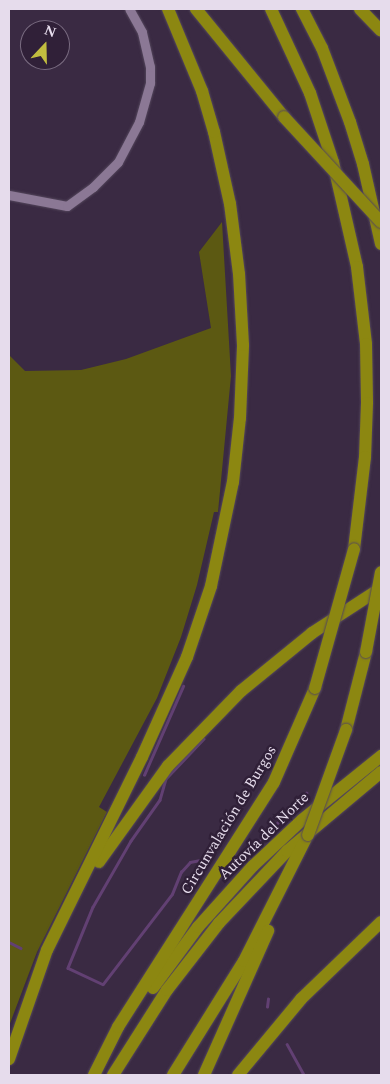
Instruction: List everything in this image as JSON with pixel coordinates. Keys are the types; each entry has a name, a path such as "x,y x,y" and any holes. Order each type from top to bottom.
{"highway":[{"path":"9,1059 36,980 59,924 142,757 187,657 210,586 233,482 240,418 243,345 239,274 230,204 207,107 168,9"},
{"path":"196,9 284,117 381,222"},
{"name":"Circunvalación de Burgos","path":"95,1075 118,1027 274,782 315,688 354,549 365,457 367,387 357,267 333,162 307,86 271,9"},
{"path":"302,9 322,48 350,122 363,164 381,244"},
{"path":"360,9 381,31"},
{"path":"204,1075 308,834 346,730 366,652 381,572"},
{"path":"36,980 108,847 168,766 275,662 340,614 381,588"},
{"name":"Autovía del Norte","path":"95,1075 173,958 226,894 288,832 381,756"},
{"name":"Autovía del Norte","path":"113,1075 166,990 224,917 287,851 381,772"},
{"path":"174,1075 244,961 308,834"},
{"path":"238,1075 301,999 381,922"}],"street":[{"path":"9,195 67,206 106,176 123,155 139,122 150,83 150,67 142,32 129,9"}],"shaded area":[{"path":"222,222 231,376 218,512 214,512 197,585 181,637 157,698 99,807 107,812 37,952 9,1026 9,355 25,371 81,370 126,359 211,328 199,252"}],"waterway":[{"path":"144,775 183,686"},
{"path":"204,739 166,779 160,800 131,841 93,907 68,968 103,984 172,894 181,872 190,862 211,858"},
{"path":"244,852 252,849 306,793"},
{"path":"9,942 21,948"},
{"path":"267,1007 268,999"},
{"path":"287,1044 304,1075"}]}
